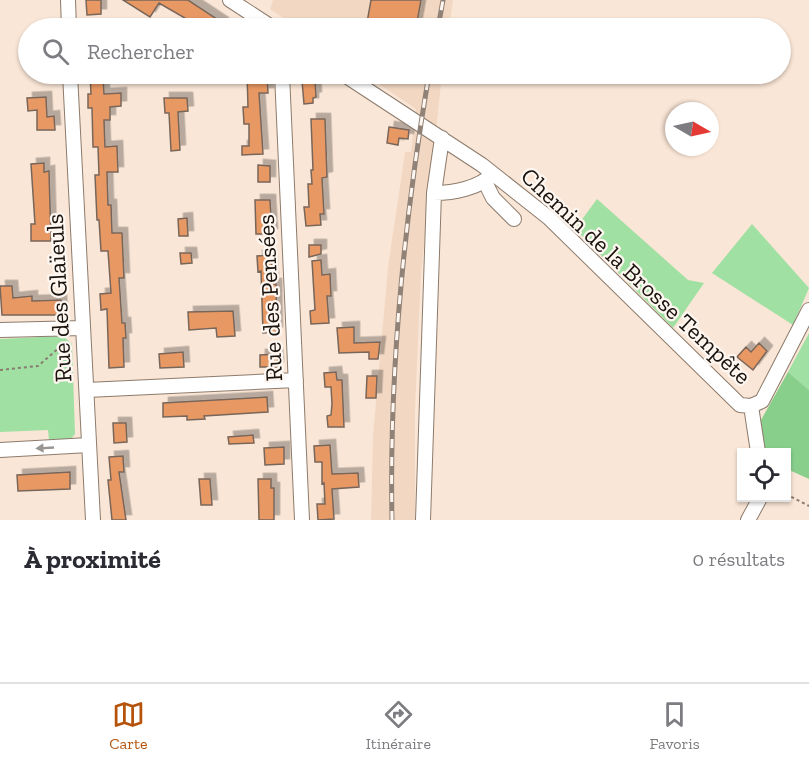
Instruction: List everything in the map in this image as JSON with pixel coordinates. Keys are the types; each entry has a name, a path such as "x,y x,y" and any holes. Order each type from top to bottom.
{"street":[{"path":"68,0 69,18"},
{"path":"230,0 258,18"},
{"name":"Rue des Glaïeuls","path":"71,84 93,520"},
{"name":"Rue des Pensées","path":"282,84 302,520"},
{"name":"Chemin de la Brosse Tempête","path":"359,84 442,138 489,178 549,218 733,401 740,405 751,406"},
{"path":"423,520 434,193 442,138"},
{"path":"434,193 444,193 489,178 493,198 514,219"},
{"path":"757,448 751,406 758,404 767,393 809,310"},
{"path":"0,330 84,328"},
{"path":"87,390 296,380"},
{"path":"0,450 89,445"},
{"path":"747,520 758,502"}],"path":[{"path":"0,370 38,366 72,338"},
{"path":"791,497 809,506"}],"shaded area":[{"path":"273,0 453,0 450,18 283,18 270,9"},
{"path":"379,84 441,84 421,273 415,409 415,520 371,520 373,436 388,267 405,152 411,152 416,109"}],"green space":[{"path":"597,199 688,280 704,283 673,328 575,229"},
{"path":"752,224 809,288 793,325 712,273"},
{"path":"809,333 809,390 788,372"},
{"path":"63,336 72,344 75,434 71,439 49,440 48,430 0,432 0,339"},
{"path":"788,372 809,390 809,479 791,471 791,448 761,447 761,420"}],"building":[{"path":"86,0 101,0 101,14 87,15"},
{"path":"123,0 188,0 215,18 185,18 159,3 150,17"},
{"path":"371,0 421,0 418,18 368,18"},
{"path":"90,84 104,84 104,94 121,93 121,106 110,107 110,120 104,120 105,147 117,146 118,172 107,172 108,205 111,205 112,233 122,233 124,278 119,278 122,323 125,323 126,338 123,338 124,367 109,368 107,309 101,310 100,294 111,293 108,251 101,251 99,220 97,220 95,175 99,175 98,147 93,147 92,108 88,108 88,94 91,94"},
{"path":"247,84 268,84 268,93 259,93 263,154 242,155 242,146 249,146 249,124 244,124 243,107 248,107"},
{"path":"302,84 315,84 316,97 313,98 313,103 304,104"},
{"path":"46,97 47,117 54,116 55,130 37,130 37,110 28,111 27,98"},
{"path":"164,98 187,98 188,111 178,112 180,150 171,151 169,113 165,113"},
{"path":"311,119 325,119 327,177 322,178 324,214 320,214 321,225 306,226 304,207 309,207 308,184 312,184 311,170 313,170"},
{"path":"389,127 409,130 408,139 399,138 398,145 387,143"},
{"path":"44,163 44,172 49,171 51,241 31,241 31,224 35,224 31,164"},
{"path":"258,165 270,166 270,182 258,182"},
{"path":"255,200 270,200 272,234 256,234"},
{"path":"187,218 188,236 179,236 178,219"},
{"path":"309,245 321,245 321,254 309,257"},
{"path":"180,253 191,253 192,263 181,264"},
{"path":"271,255 273,284 276,284 277,332 263,333 261,271 258,272 257,256"},
{"path":"321,260 322,275 330,274 331,296 327,296 329,323 311,324 310,311 315,310 312,261"},
{"path":"0,286 12,286 13,298 32,296 32,301 61,300 62,315 2,315"},
{"path":"233,311 235,336 217,337 216,328 189,330 188,312"},
{"path":"354,327 354,343 380,342 378,359 369,359 369,352 339,353 337,328"},
{"path":"759,343 767,351 753,370 737,357 746,347 751,352"},
{"path":"183,352 184,367 160,368 159,354"},
{"path":"277,354 278,367 260,367 260,355"},
{"path":"336,372 337,380 342,380 344,427 328,427 327,416 331,415 332,404 331,387 325,387 324,373"},
{"path":"367,376 377,376 376,398 366,398"},
{"path":"267,397 268,412 204,416 205,419 187,420 187,416 163,417 163,403"},
{"path":"113,423 126,423 127,442 114,443"},
{"path":"253,435 254,443 229,444 228,437"},
{"path":"330,445 332,474 358,473 359,487 332,489 334,519 318,520 317,504 325,504 324,483 322,484 322,462 315,462 314,446"},
{"path":"284,447 284,464 265,465 264,448"},
{"path":"123,456 124,472 119,472 126,520 112,520 108,480 111,480 109,457"},
{"path":"70,472 70,489 18,491 17,475"},
{"path":"199,479 210,479 212,505 201,505"},
{"path":"258,479 271,479 271,488 274,488 274,520 259,520"}],"railway":[{"path":"440,18 443,0"},
{"path":"392,520 393,408 400,296 412,185 427,84"}]}
